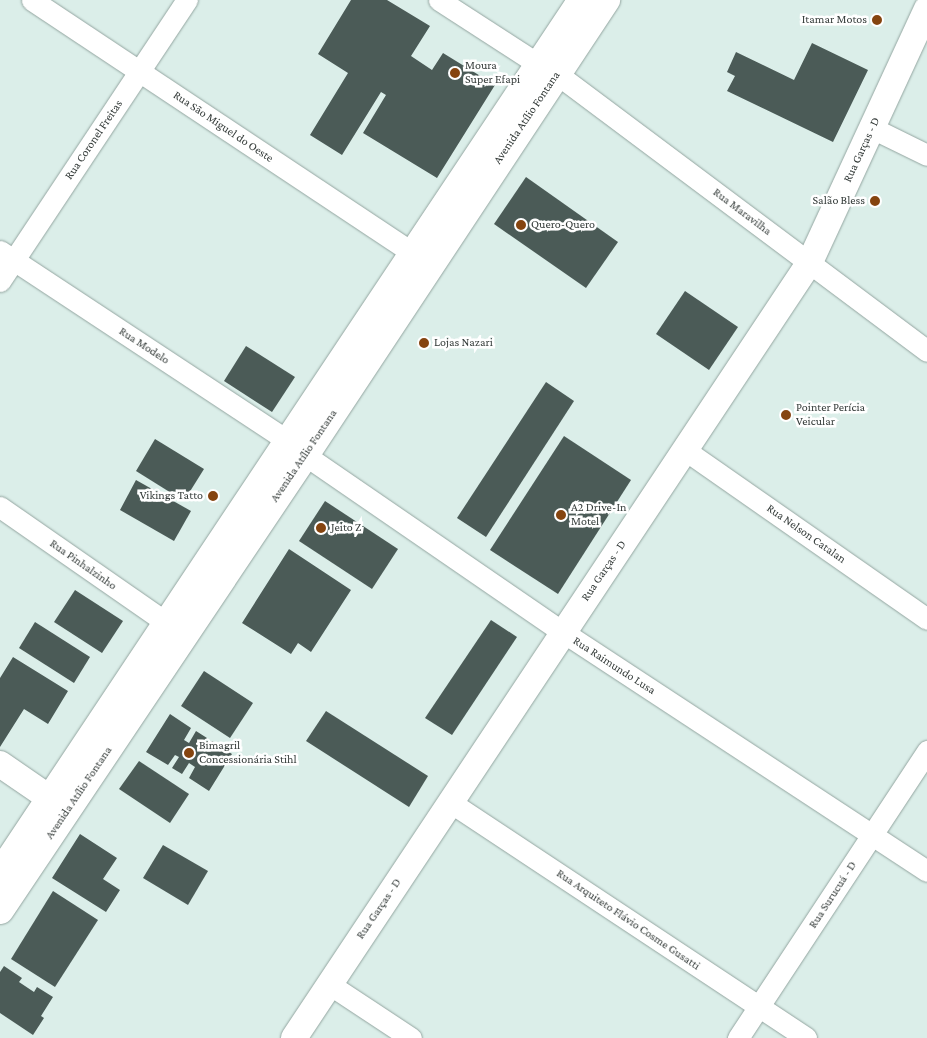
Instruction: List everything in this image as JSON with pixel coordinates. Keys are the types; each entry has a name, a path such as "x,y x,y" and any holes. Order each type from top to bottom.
{"main road":[{"name":"Avenida Atílio Fontana","path":"0,874 59,805 297,448 547,69 582,0"},
{"name":"Avenida Atílio Fontana","path":"0,910 59,805 167,623 297,448 413,254 547,69 606,0"}],"street":[{"name":"Rua São Miguel do Oeste","path":"32,0 413,254"},
{"name":"Rua Coronel Freitas","path":"0,281 7,255 139,72 187,0"},
{"name":"Rua Maravilha","path":"439,0 547,69 810,262 927,351"},
{"path":"919,0 927,4"},
{"name":"Rua Garças - D","path":"294,1038 810,262 927,10"},
{"path":"872,128 927,155"},
{"name":"Rua Modelo","path":"7,255 297,448"},
{"path":"877,314 927,334"},
{"name":"Rua Raimundo Lusa","path":"297,448 563,632 927,872"},
{"name":"Rua Nelson Catalan","path":"685,450 927,619"},
{"name":"Rua Pinhalzinho","path":"0,507 167,623"},
{"name":"Rua Surucuá - D","path":"738,1038 927,751"},
{"path":"0,764 59,805"},
{"name":"Rua Arquiteto Flávio Cosme Gusatti","path":"450,802 806,1038"},
{"path":"329,984 411,1038"}],"building":[{"path":"351,0 387,0 430,26 411,56 432,70 443,53 495,85 437,178 363,133 386,95 381,92 342,155 310,135 348,73 318,54"},
{"path":"812,43 868,70 833,142 727,91 735,76 727,72 736,52 794,80"},
{"path":"526,177 618,242 586,288 494,224"},
{"path":"685,291 738,327 709,370 656,334"},
{"path":"246,346 295,377 272,412 224,381"},
{"path":"546,382 574,401 486,537 457,518"},
{"name":"A2 Drive-In Motel","path":"564,436 631,480 558,594 490,550"},
{"path":"155,439 204,469 184,501 136,471"},
{"path":"136,480 191,511 174,541 120,510"},
{"path":"325,501 398,549 372,589 299,541"},
{"path":"289,549 351,590 311,652 298,643 291,654 242,623"},
{"path":"75,590 123,621 102,653 54,622"},
{"path":"491,620 517,637 452,735 425,718"},
{"path":"35,622 90,657 74,683 19,648"},
{"path":"13,657 68,691 48,724 24,709 0,747 0,678"},
{"path":"204,671 253,703 230,738 181,706"},
{"path":"326,711 428,776 409,807 306,741"},
{"name":"Bimagril Concessionária Stihl","path":"170,714 191,728 184,740 189,743 196,731 207,738 200,748 205,752 212,741 232,754 209,791 189,778 195,767 189,763 182,774 172,768 179,757 175,755 168,765 146,752"},
{"path":"139,761 189,794 170,823 119,789"},
{"path":"80,834 117,858 103,879 120,890 106,912 52,878"},
{"path":"163,845 208,871 188,905 143,878"},
{"path":"53,891 98,920 55,987 11,959"},
{"path":"4,966 22,978 19,982 34,992 37,987 53,997 41,1016 44,1018 33,1035 0,1013 0,972"}],"place":[{"name":"Itamar Motos","path":"877,20"},
{"name":"Moura Super Efapi","path":"455,73"},
{"name":"Salão Bless","path":"875,201"},
{"name":"Quero-Quero","path":"521,225"},
{"name":"Lojas Nazari","path":"424,343"},
{"name":"Pointer Perícia Veicular","path":"786,415"},
{"name":"Vikings Tatto","path":"213,496"},
{"name":"A2 Drive-In Motel","path":"561,515"},
{"name":"Jeito Z","path":"321,528"},
{"name":"Bimagril Concessionária Stihl","path":"189,753"}]}
